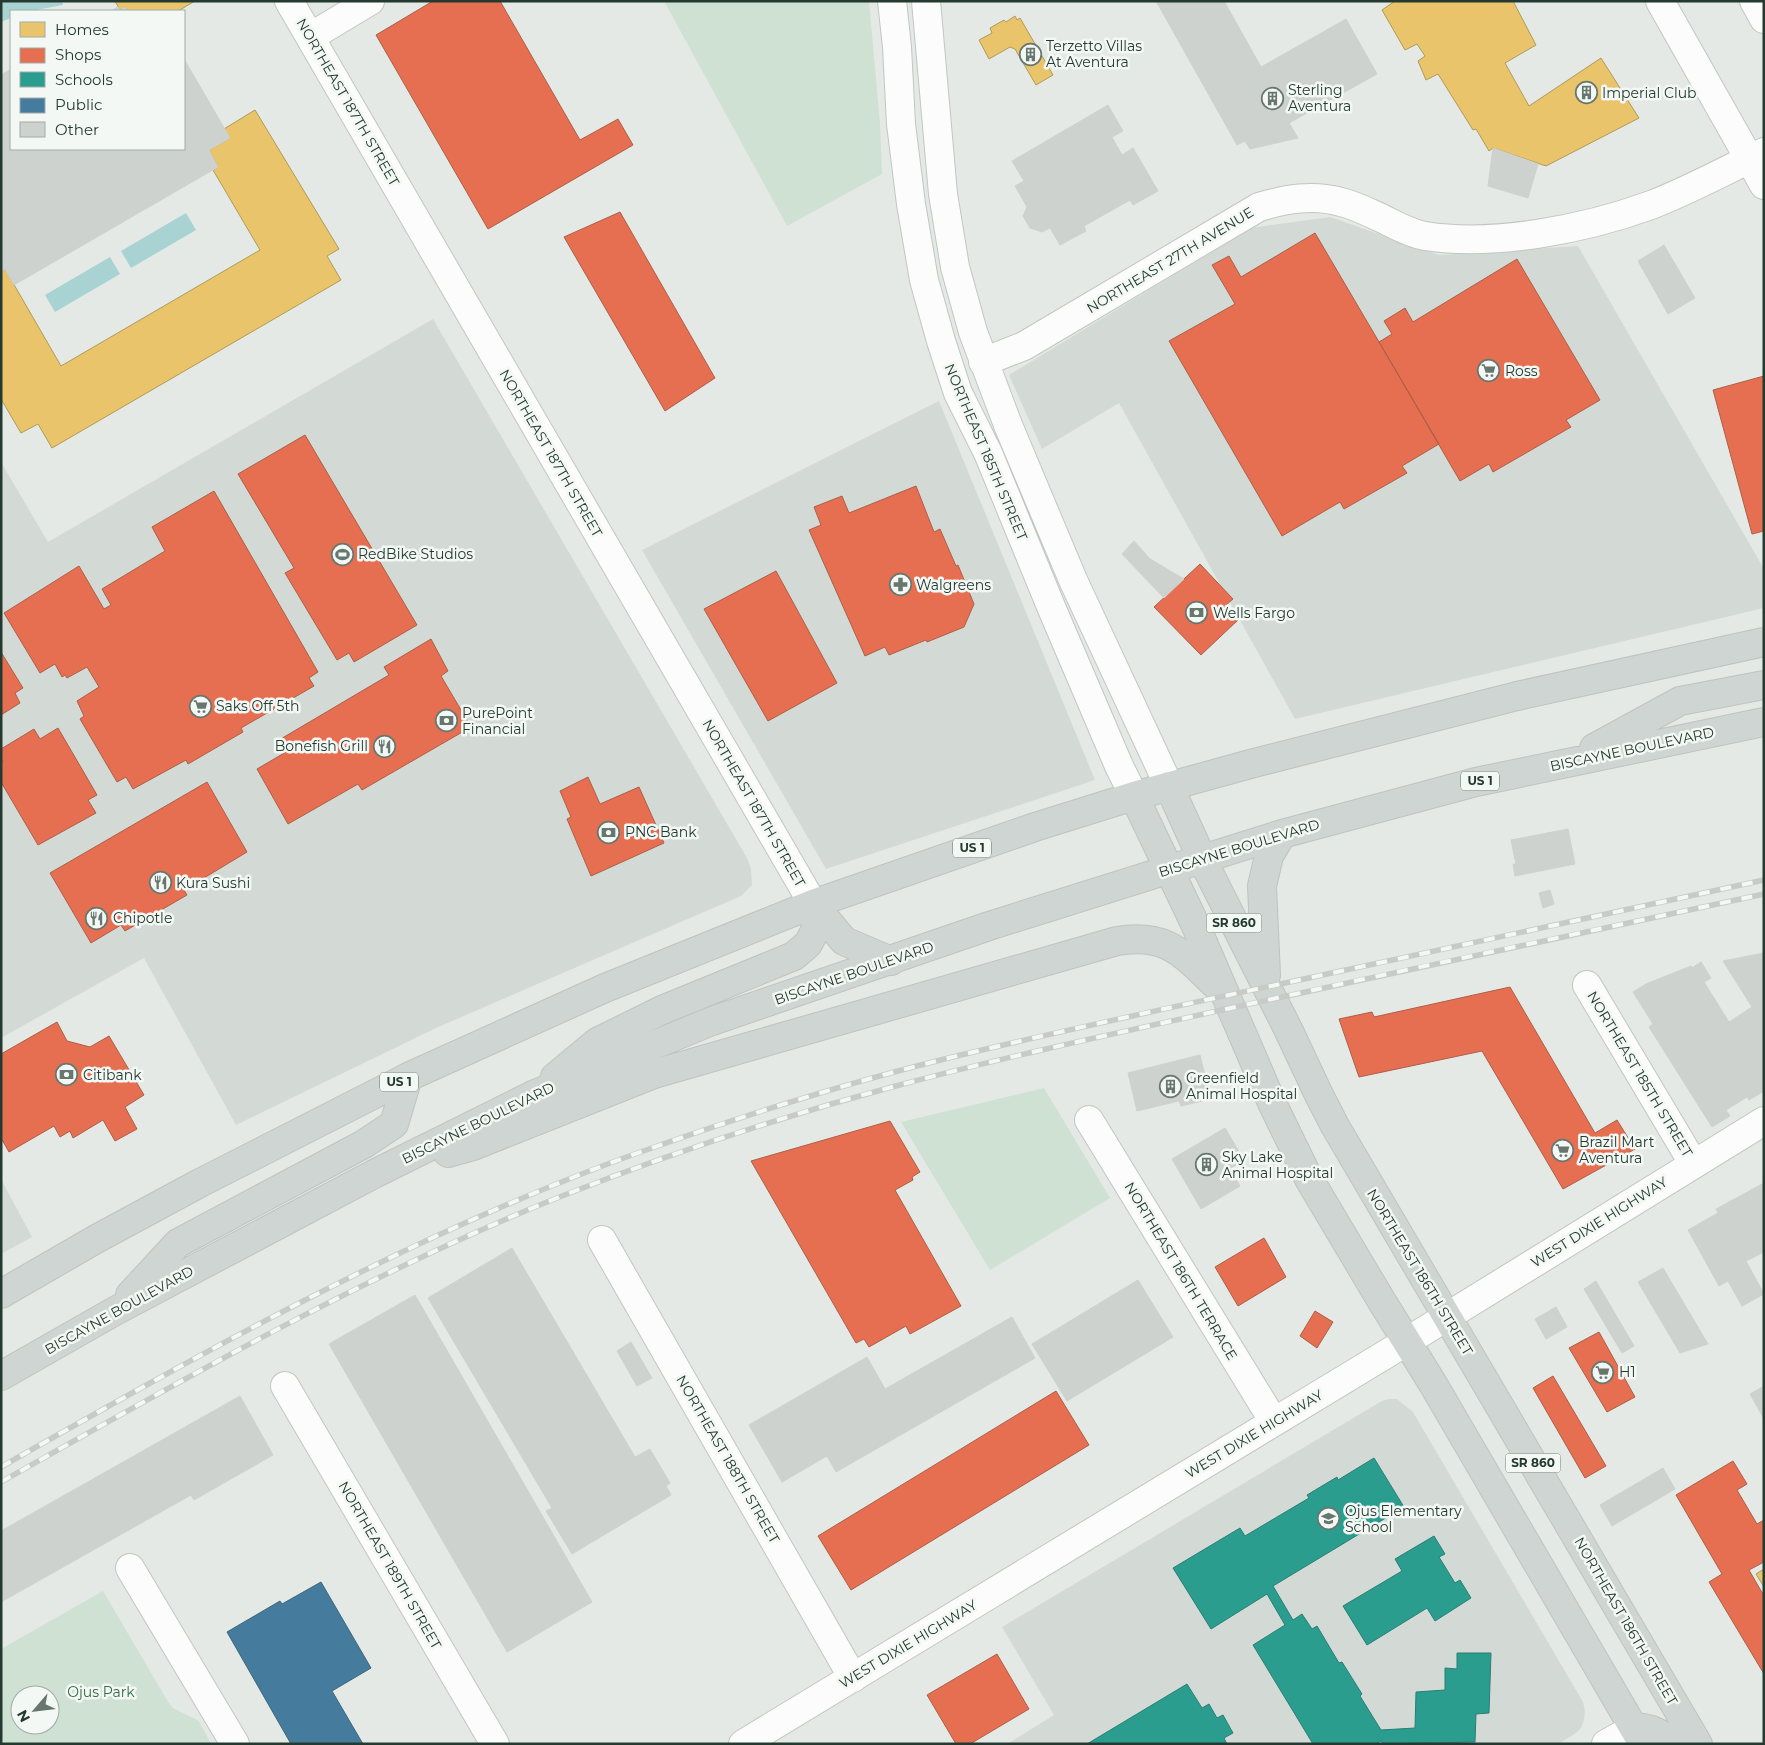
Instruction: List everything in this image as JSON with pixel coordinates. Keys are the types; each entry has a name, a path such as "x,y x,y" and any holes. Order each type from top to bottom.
{"main road":[{"name":"US 1","path":"1,1294 98,1238 200,1183 408,1077 605,988 812,904 1035,828 1169,786 1305,749 1508,698 1764,642"},
{"path":"1569,762 1680,701 1764,685"},
{"name":"BISCAYNE BOULEVARD","path":"1,1376 115,1311 374,1174 535,1094 712,1021 989,926 1282,834 1476,782 1764,722"},
{"name":"NORTHEAST 186TH STREET","path":"1169,786 1202,859 1335,1126 1698,1744"},
{"name":"SR 860","path":"1134,796 1227,995 1266,1089 1301,1163 1406,1342 1433,1384 1638,1736"},
{"path":"1267,987 1262,886 1269,856 1282,834"},
{"path":"812,904 844,941 891,960"},
{"path":"535,1094 597,1042 662,1010 794,956 808,944 816,928 812,904"},
{"path":"374,1174 473,1146 654,1074 1117,942 1141,938 1152,939 1170,946 1227,995"},
{"path":"115,1311 178,1243 364,1144 394,1124 408,1077"},
{"path":"1638,1736 1641,1727 1649,1729 1675,1744"}],"street":[{"path":"310,37 370,1"},
{"path":"893,1 939,158"},
{"name":"NORTHEAST 185TH STREET","path":"893,1 902,133 911,204 924,280 941,341 958,393 988,453 1116,760 1134,796"},
{"path":"926,1 943,194 955,268 970,324 983,362 1073,580 1169,786"},
{"path":"1660,1 1757,155 1764,185"},
{"path":"1754,1 1764,19"},
{"name":"NORTHEAST 187TH STREET","path":"295,4 310,37 812,904"},
{"name":"NORTHEAST 27TH AVENUE","path":"983,362 1024,346 1259,207 1277,202 1309,198 1341,202 1423,236 1455,239 1503,238 1587,224 1650,205 1714,177 1730,167 1757,155"},
{"name":"NORTHEAST 185TH STREET","path":"1587,985 1693,1164"},
{"name":"NORTHEAST 186TH TERRACE","path":"1089,1120 1274,1422"},
{"name":"WEST DIXIE HIGHWAY","path":"743,1744 1406,1342 1764,1121"},
{"name":"NORTHEAST 188TH STREET","path":"602,1240 853,1678"},
{"name":"NORTHEAST 189TH STREET","path":"286,1386 495,1744"},
{"path":"130,1568 235,1744"},
{"path":"1606,1744 1638,1736"}],"shaded area":[{"path":"1330,217 1439,255 1578,246 1764,569 1764,608 1295,719 1119,403 1042,449 1009,375 1251,228"},
{"path":"433,319 747,858 751,869 752,885 741,896 436,1028 236,1125 144,958 1,1038 1,462 48,542"},
{"path":"939,401 1095,780 826,869 642,550"},
{"path":"1,1179 32,1237 1,1254"},
{"name":"Ojus Elementary School","path":"1397,1399 1413,1412 1583,1702 1584,1720 1581,1728 1576,1733 1558,1744 1007,1744 1054,1715 1002,1627 1382,1401"}],"green space":[{"path":"664,1 869,1 880,124 882,174 787,226"},
{"path":"1044,1088 1110,1198 990,1270 901,1122"},
{"name":"Ojus Park","path":"103,1591 167,1700 173,1708 199,1721 211,1744 5,1744 1,1737 1,1649"}],"water":[{"path":"5,1 62,1 63,5 36,10 10,10 10,18 1,22 1,3"},
{"path":"186,213 196,230 131,268 121,251"},
{"path":"110,257 120,274 55,312 45,295"}],"building: Homes":[{"path":"115,1 195,1 180,10 126,10 125,7 120,10"},
{"name":"Imperial Club","path":"1395,1 1513,1 1536,45 1505,63 1529,106 1601,58 1639,118 1546,166 1493,148 1489,151 1476,129 1473,130 1438,74 1426,80 1418,61 1425,56 1417,44 1405,50 1382,10"},
{"name":"Terzetto Villas At Aventura","path":"1015,16 1017,20 1020,18 1053,75 1036,85 1015,49 1010,47 989,59 979,40 992,33 990,28 1004,20 1006,22"},
{"path":"255,110 339,249 327,256 341,280 52,448 38,424 21,433 1,399 1,271 5,269 61,366 260,250 213,170 218,167 209,150 230,138 224,129"},
{"path":"1764,1569 1764,1587 1756,1574"}],"building: Shops":[{"path":"433,1 500,1 580,140 618,119 633,145 488,229 376,35"},
{"path":"620,212 715,378 665,411 564,237"},
{"path":"1315,233 1439,444 1402,466 1407,473 1344,509 1340,502 1282,536 1169,341 1235,304 1212,265 1229,256 1241,277"},
{"name":"Ross","path":"1517,259 1600,400 1566,420 1571,427 1493,472 1489,464 1460,481 1379,342 1392,334 1384,321 1405,308 1413,322"},
{"path":"1764,376 1764,531 1752,534 1713,390"},
{"path":"305,435 417,625 354,662 349,653 337,660 285,573 294,568 238,474"},
{"name":"Walgreens","path":"916,486 934,532 940,529 956,566 958,565 974,604 964,627 889,655 885,647 865,656 809,530 821,525 814,507 842,496 849,513"},
{"path":"214,491 318,672 309,678 314,686 241,728 243,732 188,764 186,760 133,789 126,777 117,782 80,719 84,716 77,701 99,687 87,667 67,678 65,675 62,677 55,664 40,673 4,613 79,566 104,609 111,605 102,589 165,551 152,527"},
{"name":"Wells Fargo","path":"1200,564 1233,599 1226,605 1239,619 1201,655 1154,607"},
{"path":"776,571 837,683 768,721 704,609"},
{"path":"431,639 448,671 441,676 471,727 362,790 358,784 288,824 257,769 286,752 279,740 389,675 384,667"},
{"path":"1,652 23,688 15,693 20,703 1,715"},
{"path":"58,728 97,795 88,800 96,813 38,845 1,782 1,762 3,761 1,749 34,729 40,739"},
{"path":"588,777 600,804 639,787 664,843 591,876 567,819 571,817 560,791"},
{"path":"207,782 247,852 184,890 187,895 125,931 121,925 91,943 50,873"},
{"path":"1510,987 1595,1133 1617,1120 1635,1149 1563,1189 1482,1051 1359,1077 1339,1019 1372,1012 1374,1017"},
{"name":"Citibank","path":"57,1022 67,1041 90,1047 109,1036 144,1095 125,1107 137,1129 115,1141 103,1120 73,1138 70,1131 60,1137 54,1126 9,1152 1,1138 1,1054"},
{"path":"890,1121 920,1172 912,1177 913,1180 895,1190 961,1306 910,1334 906,1326 869,1347 864,1339 856,1343 751,1161"},
{"path":"1264,1238 1286,1277 1238,1306 1215,1267"},
{"path":"1315,1311 1333,1322 1317,1348 1300,1336"},
{"name":"H1","path":"1599,1332 1635,1397 1607,1412 1569,1348"},
{"path":"1553,1376 1606,1466 1585,1478 1533,1388"},
{"path":"1056,1391 1089,1445 851,1590 818,1536"},
{"path":"1733,1461 1747,1484 1737,1490 1757,1524 1764,1520 1764,1562 1749,1570 1764,1596 1764,1674 1709,1582 1722,1574 1676,1495"},
{"path":"997,1654 1029,1709 970,1744 956,1744 927,1695"}],"building: Schools":[{"path":"1374,1458 1404,1507 1273,1586 1293,1620 1302,1614 1312,1629 1317,1626 1339,1663 1342,1662 1362,1694 1360,1696 1381,1730 1415,1728 1416,1692 1445,1690 1445,1668 1457,1669 1457,1653 1491,1653 1489,1713 1476,1714 1475,1742 1383,1744 1381,1741 1376,1744 1313,1744 1253,1645 1285,1625 1267,1594 1211,1629 1173,1568 1240,1528 1245,1536 1309,1498 1307,1495 1337,1477 1338,1480"},
{"path":"1434,1536 1445,1554 1439,1557 1455,1583 1460,1580 1471,1598 1435,1621 1427,1608 1367,1645 1343,1606 1402,1571 1395,1559"},
{"path":"1187,1684 1202,1708 1209,1704 1217,1718 1223,1715 1233,1733 1224,1738 1227,1744 1087,1744"}],"building: Public":[{"path":"321,1582 371,1668 332,1691 363,1744 291,1744 227,1632 280,1601 282,1604"}],"building: Other":[{"name":"Sterling Aventura","path":"1156,1 1224,1 1261,67 1346,19 1377,74 1289,123 1298,138 1250,149 1245,141 1237,145"},
{"path":"185,61 230,138 209,150 218,167 14,285 5,269 1,271 1,75 10,70 10,150 185,150"},
{"path":"1108,105 1123,131 1112,137 1122,155 1133,148 1158,191 1133,205 1130,200 1084,226 1086,231 1060,245 1050,228 1042,232 1030,228 1023,216 1027,207 1015,186 1024,181 1012,161"},
{"path":"1493,148 1538,164 1528,198 1488,186"},
{"path":"1664,245 1695,298 1668,314 1638,261"},
{"path":"1134,541 1150,559 1184,579 1164,598 1122,554"},
{"path":"1568,829 1575,864 1515,876 1513,864 1516,864 1511,840"},
{"path":"1550,890 1554,904 1543,908 1539,893"},
{"path":"1764,953 1764,1091 1749,1100 1747,1097 1726,1110 1730,1116 1712,1127 1649,1027 1653,1024 1633,992 1646,984 1691,966 1692,968 1701,962 1711,978 1704,982 1729,1022 1752,1007 1723,961"},
{"name":"Greenfield Animal Hospital","path":"1200,1055 1211,1099 1181,1106 1179,1101 1137,1111 1128,1073"},
{"name":"Sky Lake Animal Hospital","path":"1225,1128 1244,1160 1230,1169 1240,1186 1201,1209 1172,1159"},
{"path":"1764,1183 1764,1252 1746,1261 1764,1294 1742,1306 1728,1281 1719,1286 1688,1230 1718,1213 1716,1209"},
{"path":"512,1248 635,1457 650,1449 670,1483 666,1486 671,1495 572,1554 546,1511 552,1508 428,1298"},
{"path":"1663,1268 1708,1344 1680,1353 1638,1282"},
{"path":"1138,1280 1173,1337 1067,1401 1032,1344"},
{"path":"1596,1281 1634,1346 1622,1353 1584,1289"},
{"path":"415,1295 592,1602 507,1652 329,1344"},
{"path":"1556,1307 1567,1327 1546,1339 1535,1319"},
{"path":"1012,1317 1035,1358 836,1472 827,1456 782,1482 749,1425 867,1357 885,1389"},
{"path":"631,1342 652,1378 637,1386 617,1351"},
{"path":"1764,1386 1764,1419 1750,1394"},
{"path":"240,1396 273,1455 194,1500 191,1495 1,1602 1,1531"},
{"path":"1663,1468 1675,1489 1612,1526 1600,1505"}],"railway":[{"path":"1,1467 232,1338 389,1258 468,1221 549,1187 632,1155 714,1127 797,1100 923,1064 1007,1044 1764,880"},
{"path":"1,1482 207,1367 417,1259 489,1226 562,1196 643,1165 725,1137 850,1099 1018,1055 1297,993 1764,894"}],"place":[{"name":"Terzetto Villas At Aventura","path":"1030,54"},
{"name":"Imperial Club","path":"1586,93"},
{"name":"Sterling Aventura","path":"1272,98"},
{"name":"Ross","path":"1489,371"},
{"name":"RedBike Studios","path":"342,554"},
{"name":"Walgreens","path":"900,585"},
{"name":"Wells Fargo","path":"1197,613"},
{"name":"Saks Off 5th","path":"200,706"},
{"name":"PurePoint Financial","path":"446,721"},
{"name":"Bonefish Grill","path":"384,746"},
{"name":"PNC Bank","path":"609,832"},
{"name":"Kura Sushi","path":"160,883"},
{"name":"Chipotle","path":"97,918"},
{"name":"Citibank","path":"67,1075"},
{"name":"Greenfield Animal Hospital","path":"1170,1086"},
{"name":"Brazil Mart Aventura","path":"1563,1150"},
{"name":"Sky Lake Animal Hospital","path":"1206,1165"},
{"name":"H1","path":"1603,1372"},
{"name":"Ojus Elementary School","path":"1329,1519"}]}
